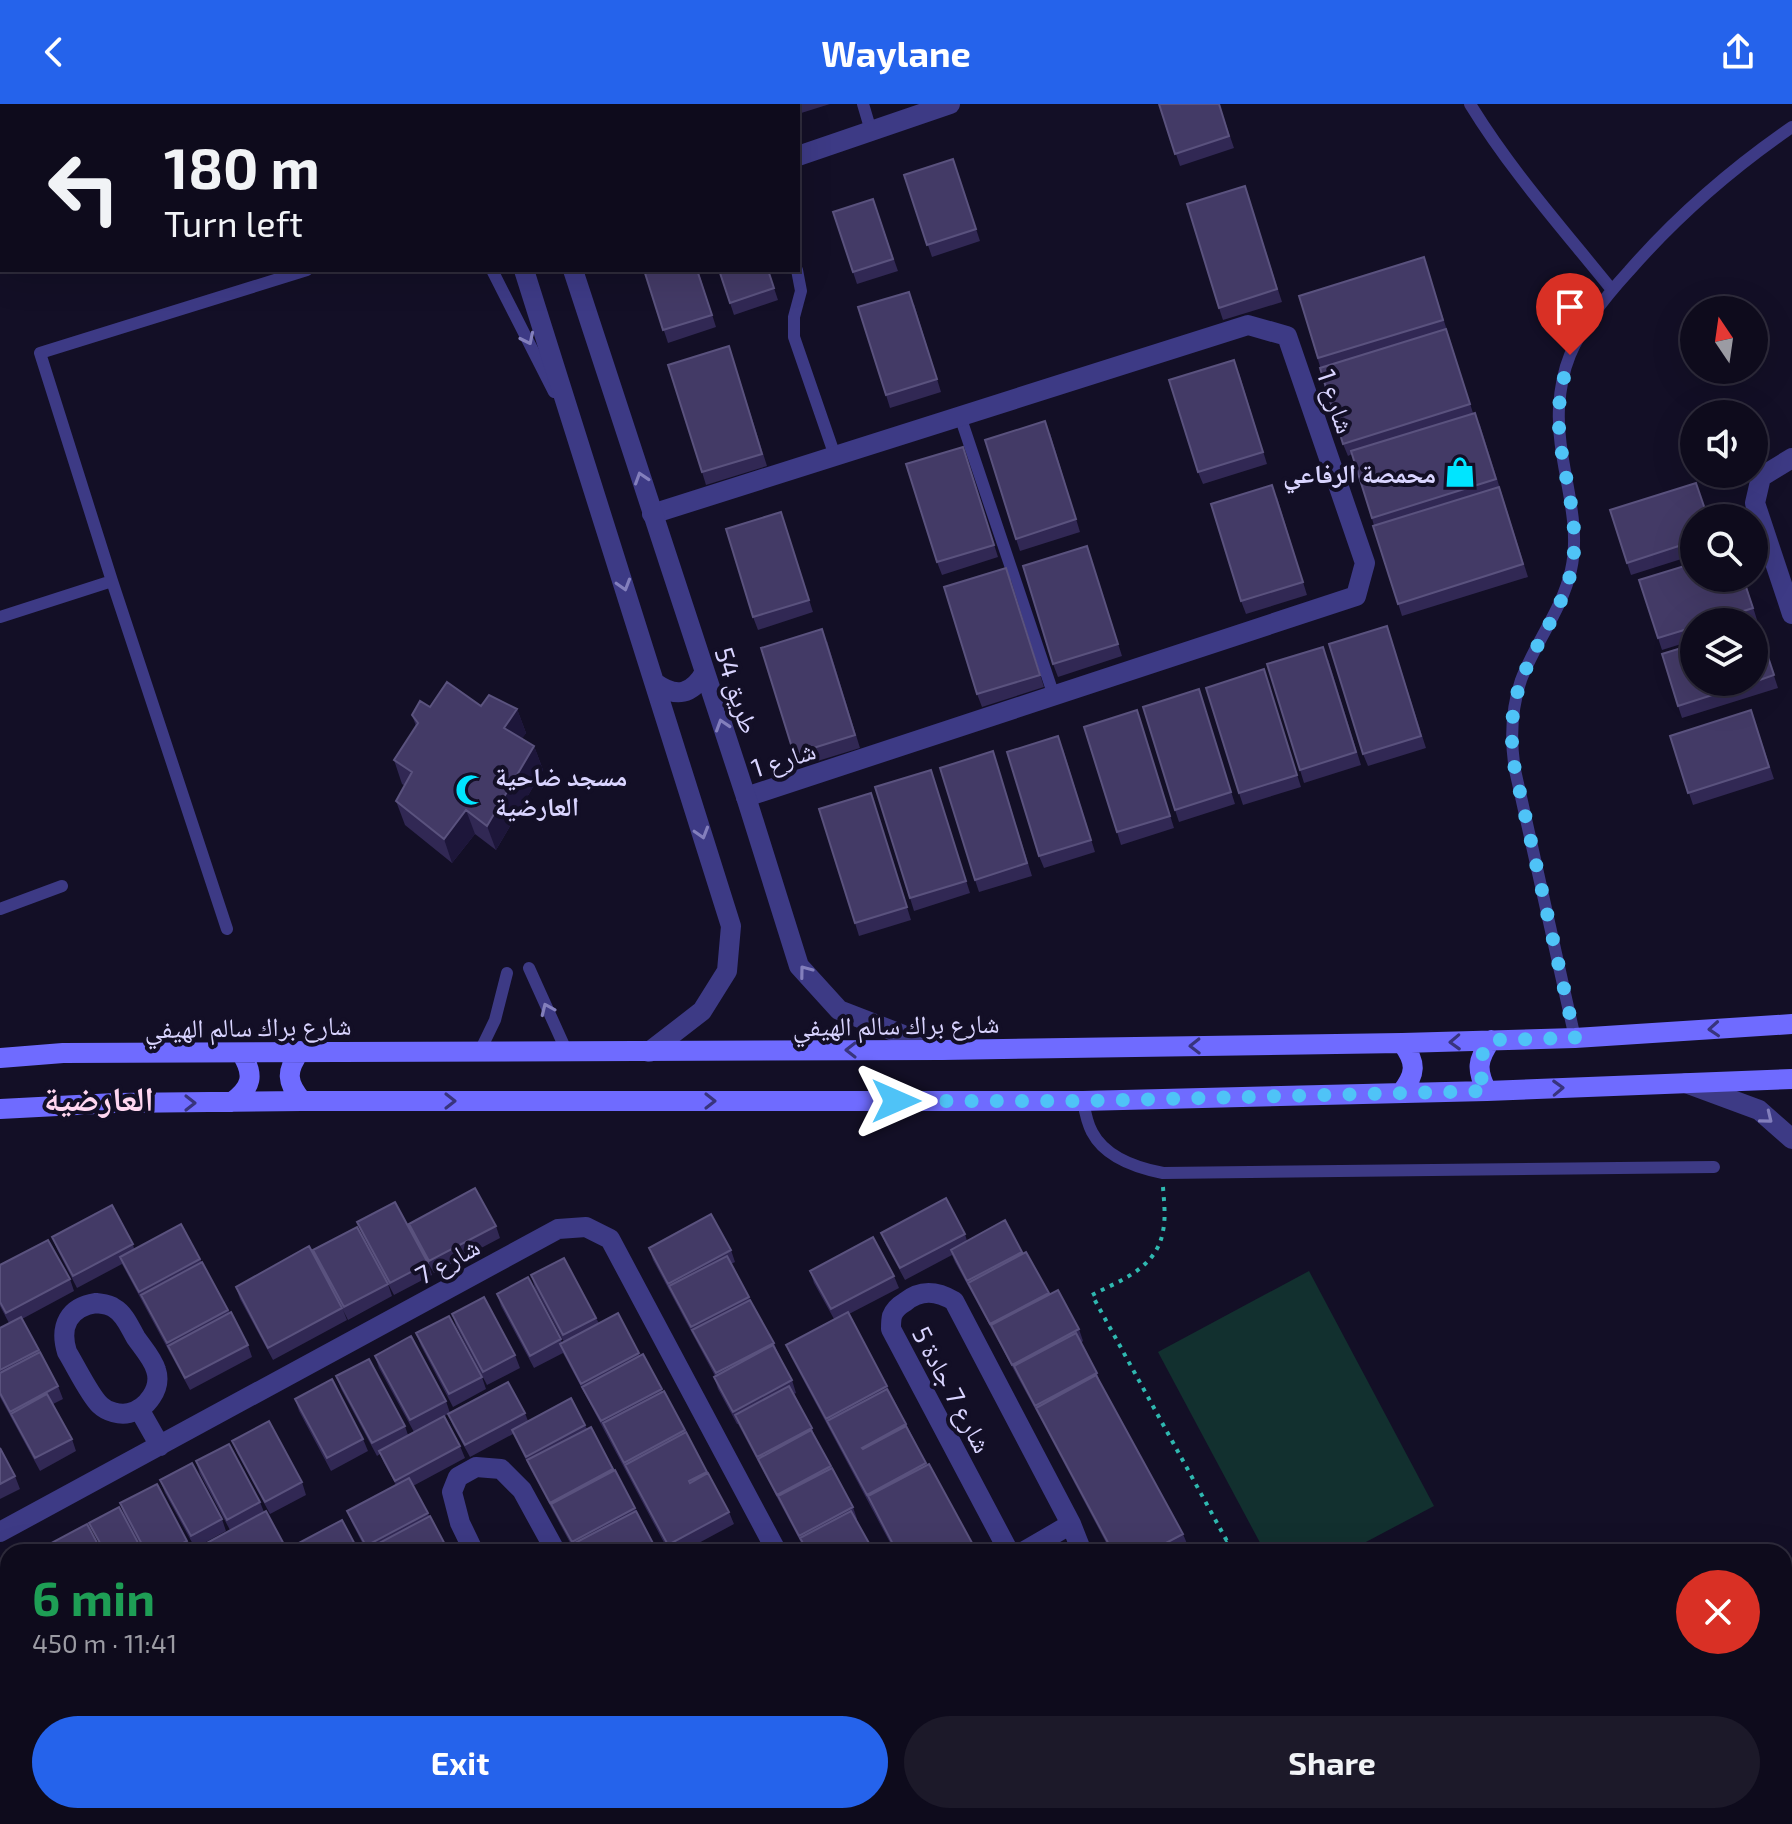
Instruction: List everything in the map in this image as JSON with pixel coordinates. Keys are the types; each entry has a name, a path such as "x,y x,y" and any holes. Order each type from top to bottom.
{"main road":[{"name":"شارع براك سالم الهيفي","path":"0,1058 63,1053 942,1050 1402,1043 1575,1038 1792,1024"},
{"path":"1487,1091 1479,1065 1491,1040"},
{"path":"1401,1093 1410,1082 1413,1068 1410,1055 1402,1043"},
{"path":"300,1051 292,1062 289,1076 293,1090 302,1101"},
{"path":"232,1102 244,1094 250,1080 249,1066 241,1053"},
{"path":"0,1109 115,1103 302,1101 1083,1101 1487,1091 1792,1079"}],"street":[{"path":"800,155 950,104"},
{"path":"525,272 731,926 727,971 702,1011 649,1052"},
{"name":"طريق 54","path":"574,272 799,966 839,1010 942,1050"},
{"name":"شارع 1","path":"652,514 1248,325 1287,336 1365,563 1356,596 746,797"},
{"path":"1792,458 1761,477 1755,503 1792,614"},
{"path":"655,683 677,693 689,690 705,672"},
{"path":"1686,1083 1759,1110 1791,1137"},
{"name":"شارع 7","path":"0,1532 558,1229 586,1227 610,1239 770,1544"},
{"name":"شارع 7 جادة 5","path":"1005,1544 891,1329 892,1315 912,1296 927,1292 942,1294 954,1301 1079,1544"},
{"path":"96,1303 114,1308 122,1314 149,1358 156,1370 156,1387 148,1403 139,1409 129,1413 107,1411 99,1404 67,1352 64,1342 66,1324 78,1309 96,1303"},
{"path":"139,1409 160,1446"},
{"path":"470,1544 460,1523 452,1492 458,1477 476,1467 501,1469 522,1490 552,1544"},
{"name":"شارع 7 جادة 5","path":"1035,1544 1071,1524"}],"lane":[{"path":"863,104 871,131"},
{"path":"1470,104 1526,184 1612,290"},
{"path":"1575,1038 1515,770 1511,732 1522,678 1560,604 1572,566 1573,527 1559,410 1562,382 1577,342 1612,290 1653,243 1700,197 1792,127"},
{"path":"227,929 40,353 301,272"},
{"path":"493,272 579,442"},
{"path":"797,272 801,291 794,317 794,337 835,456"},
{"path":"960,416 1054,696"},
{"path":"0,617 112,581"},
{"path":"0,909 62,886"},
{"path":"529,968 566,1050"},
{"path":"480,1051 495,1020 507,973"},
{"path":"1083,1101 1090,1129 1097,1141 1131,1164 1163,1173 1714,1167"}],"path":[{"path":"1163,1173 1164,1223 1155,1254 1136,1272 1092,1295 1228,1542 1224,1544"}],"green space":[{"path":"1309,1271 1434,1506 1362,1544 1261,1544 1158,1352"}],"building":[{"path":"1159,104 1219,104 1229,136 1175,154"},
{"path":"953,159 976,229 927,245 904,175"},
{"path":"1245,186 1277,289 1219,308 1187,204"},
{"path":"873,199 893,259 853,272 833,212"},
{"path":"1424,257 1443,320 1318,358 1299,296"},
{"path":"645,272 698,272 712,315 663,330"},
{"path":"720,272 769,272 774,288 730,303"},
{"path":"909,292 937,379 886,395 858,307"},
{"path":"1446,329 1470,404 1343,444 1320,368"},
{"path":"729,346 762,454 702,472 668,365"},
{"path":"1234,360 1263,452 1198,472 1169,380"},
{"path":"1475,413 1496,479 1372,518 1351,451"},
{"path":"1045,421 1076,519 1016,539 985,440"},
{"path":"963,447 994,545 937,562 906,464"},
{"path":"1272,485 1303,582 1241,601 1211,504"},
{"path":"1499,487 1523,564 1398,604 1373,526"},
{"path":"1680,488 1698,488 1703,504 1680,504 1680,546 1627,563 1610,510"},
{"path":"781,512 809,600 753,617 726,529"},
{"path":"1087,546 1118,644 1053,664 1023,566"},
{"path":"1680,567 1680,592 1748,592 1753,608 1680,608 1680,631 1658,638 1639,580"},
{"path":"1006,568 1040,675 977,694 944,587"},
{"path":"1387,626 1421,736 1363,754 1329,644"},
{"path":"822,629 855,735 794,754 761,648"},
{"path":"1323,647 1356,752 1300,770 1267,664"},
{"path":"1680,648 1680,696 1709,696 1678,706 1662,654"},
{"path":"1768,657 1774,675 1768,677"},
{"path":"1264,669 1297,775 1239,793 1206,688"},
{"name":"مسجد ضاحية العارضية","path":"447,682 481,706 489,695 517,709 504,728 534,746 487,826 466,810 444,839 396,801 412,772 394,760 418,723 412,715 420,701 430,707"},
{"path":"1199,689 1231,792 1175,810 1143,707"},
{"path":"1137,710 1170,816 1117,832 1084,727"},
{"path":"1751,710 1769,767 1688,793 1670,736"},
{"path":"1058,736 1091,840 1039,856 1007,752"},
{"path":"993,751 1027,863 975,880 940,768"},
{"path":"931,770 966,881 910,898 875,787"},
{"path":"871,793 907,907 855,923 819,809"},
{"path":"475,1188 496,1226 429,1261 409,1224"},
{"path":"946,1198 965,1234 900,1268 881,1233"},
{"path":"395,1202 428,1263 390,1283 357,1222"},
{"path":"112,1205 133,1244 73,1276 52,1237"},
{"path":"711,1214 731,1250 668,1284 649,1248"},
{"path":"1005,1220 1022,1252 967,1281 951,1250"},
{"path":"181,1224 200,1259 139,1292 120,1257"},
{"path":"357,1227 388,1284 344,1307 313,1250"},
{"path":"873,1237 894,1276 831,1309 810,1271"},
{"path":"48,1240 70,1279 6,1313 0,1302 0,1265"},
{"path":"309,1246 342,1308 268,1348 236,1287"},
{"path":"1026,1252 1049,1293 990,1324 968,1283"},
{"path":"727,1256 749,1297 691,1327 669,1286"},
{"path":"564,1258 596,1318 563,1335 531,1275"},
{"path":"202,1262 228,1310 167,1343 141,1295"},
{"path":"528,1277 561,1339 530,1356 497,1294"},
{"path":"1058,1290 1079,1329 1012,1365 991,1325"},
{"path":"484,1297 515,1355 483,1372 452,1314"},
{"path":"750,1300 774,1343 716,1373 692,1330"},
{"path":"231,1312 248,1345 185,1378 168,1346"},
{"path":"848,1312 887,1386 826,1419 786,1345"},
{"path":"618,1313 639,1353 581,1384 560,1344"},
{"path":"449,1316 482,1377 449,1394 416,1333"},
{"path":"21,1317 39,1350 0,1370 0,1328"},
{"path":"1076,1333 1097,1373 1035,1406 1014,1366"},
{"path":"411,1336 446,1401 410,1420 375,1356"},
{"path":"773,1345 792,1380 733,1412 714,1377"},
{"path":"40,1352 58,1386 10,1412 0,1393 0,1373"},
{"path":"643,1354 662,1389 601,1421 582,1387"},
{"path":"369,1359 405,1426 372,1443 336,1376"},
{"path":"1096,1375 1183,1534 1164,1544 1109,1544 1036,1408"},
{"path":"332,1379 363,1439 327,1458 295,1399"},
{"path":"508,1382 525,1413 465,1445 448,1414"},
{"path":"789,1386 812,1428 757,1457 735,1415"},
{"path":"887,1389 906,1424 862,1448 906,1426 926,1463 867,1495 827,1421"},
{"path":"664,1391 685,1430 624,1463 603,1423"},
{"path":"47,1394 72,1439 35,1458 11,1414"},
{"path":"571,1398 585,1425 526,1457 512,1430"},
{"path":"444,1416 460,1446 395,1481 379,1451"},
{"path":"269,1421 302,1482 265,1502 232,1441"},
{"path":"591,1427 613,1469 550,1503 527,1460"},
{"path":"811,1430 831,1466 777,1495 758,1459"},
{"path":"686,1432 707,1472 690,1483 708,1473 729,1512 667,1544 625,1465"},
{"path":"229,1444 260,1502 227,1520 196,1461"},
{"path":"0,1448 15,1476 0,1484"},
{"path":"192,1463 222,1519 191,1536 160,1480"},
{"path":"929,1464 973,1544 893,1544 868,1496"},
{"path":"832,1468 853,1507 799,1536 778,1496"},
{"path":"615,1470 635,1508 572,1542 551,1504"},
{"path":"409,1478 428,1513 365,1544 347,1511"},
{"path":"157,1484 187,1541 181,1544 142,1544 120,1503"},
{"path":"119,1507 139,1544 101,1544 89,1523"},
{"path":"266,1511 284,1544 205,1544"},
{"path":"636,1511 653,1544 573,1544"},
{"path":"851,1511 870,1544 803,1544 800,1538"},
{"path":"430,1516 445,1544 377,1544"},
{"path":"342,1520 355,1544 297,1544"},
{"path":"87,1524 98,1544 49,1544"}],"place":[{"name":"محمصة الرفاعي","path":"1460,472"},
{"name":"مسجد ضاحية العارضية","path":"471,790"}],"district":[{"name":"العارضية","path":"99,1097"}],"route":[{"path":"896,1101 1083,1101 1487,1091 1479,1065 1491,1040 1575,1038 1515,770 1511,732 1522,678 1560,604 1572,566 1573,527 1559,410 1562,382 1570,355"}]}
